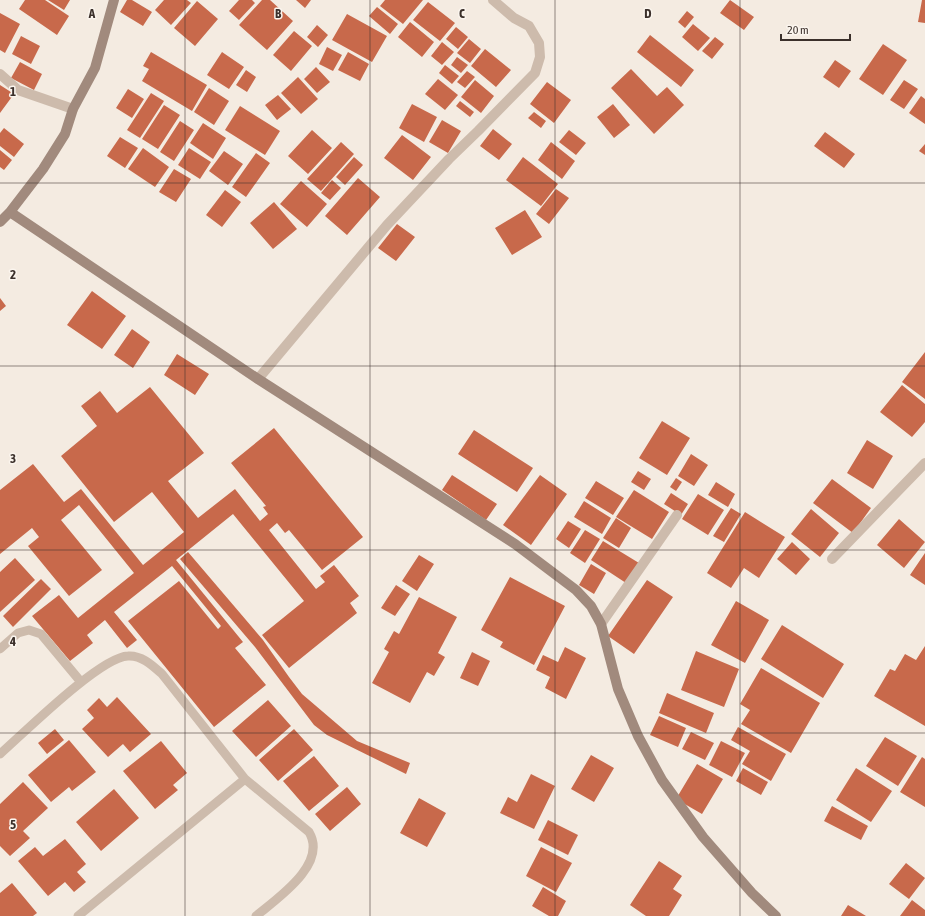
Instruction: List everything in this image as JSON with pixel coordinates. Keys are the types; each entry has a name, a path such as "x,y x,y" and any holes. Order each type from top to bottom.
{"street":[{"path":"0,222 10,212 43,169 66,134 73,108 95,68 114,0"},
{"path":"258,379 387,225 449,159 535,73 540,57 539,43 529,26 514,18 493,0"},
{"path":"0,74 18,90 73,108"},
{"path":"10,212 258,379 508,540 556,574 592,606 600,624 618,689 638,736 662,780 703,837 752,893 776,916"},
{"path":"832,560 925,463"},
{"path":"600,624 677,515"}],"lane":[{"path":"0,649 18,633 29,630 41,634 80,682"},
{"path":"0,754 80,682 120,656 139,657 162,674 246,779 309,832 314,840 314,853 310,863 284,892 256,916"},
{"path":"78,916 246,779"}],"building":[{"path":"25,0 45,0 69,16 57,35 19,9"},
{"path":"48,0 70,0 64,10"},
{"path":"127,0 132,0 152,12 143,26 120,12"},
{"path":"164,0 187,0 191,3 171,25 155,10"},
{"path":"239,0 252,0 255,3 239,20 229,11"},
{"path":"262,0 270,0 293,21 267,50 239,25"},
{"path":"296,0 311,0 305,8"},
{"path":"385,0 423,0 403,24 380,6"},
{"path":"730,0 754,17 744,30 720,13"},
{"path":"922,0 925,0 925,23 918,22"},
{"path":"197,1 218,19 195,46 174,28"},
{"path":"428,2 455,23 440,41 413,20"},
{"path":"377,7 398,24 390,34 369,16"},
{"path":"687,11 694,17 685,28 678,22"},
{"path":"0,13 20,24 5,53 0,50"},
{"path":"347,14 387,36 372,62 332,40"},
{"path":"410,22 434,42 422,57 398,37"},
{"path":"693,24 710,38 698,51 682,37"},
{"path":"317,25 328,35 318,47 307,37"},
{"path":"456,27 468,37 458,49 446,39"},
{"path":"294,31 312,46 291,71 273,55"},
{"path":"650,35 694,70 681,87 637,52"},
{"path":"21,36 40,46 31,64 12,54"},
{"path":"715,37 724,44 712,59 702,51"},
{"path":"469,39 481,49 470,63 457,53"},
{"path":"442,42 454,52 442,65 431,56"},
{"path":"883,44 907,60 883,95 859,79"},
{"path":"327,47 342,55 333,71 319,64"},
{"path":"485,49 511,70 496,87 471,66"},
{"path":"151,52 207,85 192,111 142,81 149,69 143,66"},
{"path":"222,52 244,67 229,89 207,75"},
{"path":"348,52 369,64 360,81 338,70"},
{"path":"457,57 468,65 461,73 451,65"},
{"path":"835,60 851,71 839,88 823,77"},
{"path":"20,62 42,74 34,90 11,78"},
{"path":"445,65 459,76 452,84 439,73"},
{"path":"316,67 330,82 317,93 304,79"},
{"path":"631,69 657,96 667,87 684,105 654,134 611,88"},
{"path":"246,70 256,77 247,92 236,85"},
{"path":"467,71 475,77 465,88 457,82"},
{"path":"298,77 318,99 301,114 281,93"},
{"path":"438,79 458,95 445,110 425,94"},
{"path":"475,80 494,96 481,113 461,97"},
{"path":"904,80 918,89 904,109 890,100"},
{"path":"547,82 571,100 554,123 530,104"},
{"path":"0,85 14,94 0,113"},
{"path":"209,88 229,101 214,125 194,112"},
{"path":"128,89 144,99 132,118 116,108"},
{"path":"151,93 164,101 140,138 127,130"},
{"path":"278,95 291,109 277,120 265,105"},
{"path":"921,96 925,99 925,124 909,113"},
{"path":"460,101 474,112 470,117 456,106"},
{"path":"412,104 437,117 424,142 399,128"},
{"path":"613,104 630,125 614,138 597,117"},
{"path":"164,105 180,115 158,149 142,139"},
{"path":"240,106 280,131 265,155 225,130"},
{"path":"534,112 546,121 541,128 528,118"},
{"path":"442,120 461,131 448,153 429,142"},
{"path":"180,121 194,130 174,161 160,152"},
{"path":"203,123 226,138 213,159 190,143"},
{"path":"4,128 24,144 14,157 0,146 0,133"},
{"path":"493,129 512,144 499,160 480,146"},
{"path":"312,130 332,148 308,174 288,156"},
{"path":"569,130 586,143 576,155 559,142"},
{"path":"825,132 855,154 844,168 814,146"},
{"path":"402,135 431,157 413,180 384,158"},
{"path":"120,137 138,148 125,168 107,156"},
{"path":"341,142 354,154 321,191 307,179"},
{"path":"551,142 575,161 562,179 538,160"},
{"path":"925,144 925,155 919,151"},
{"path":"143,148 169,167 155,187 128,169"},
{"path":"189,148 211,162 200,179 178,165"},
{"path":"0,150 12,160 4,170 0,167"},
{"path":"224,151 243,164 228,185 209,171"},
{"path":"256,153 270,163 246,197 232,187"},
{"path":"354,157 363,165 345,185 336,177"},
{"path":"523,157 558,184 541,206 506,180"},
{"path":"174,169 191,179 176,202 159,192"},
{"path":"358,178 380,197 347,235 325,216"},
{"path":"332,180 341,188 330,200 321,193"},
{"path":"301,181 327,204 307,227 280,204"},
{"path":"556,189 569,198 549,224 536,214"},
{"path":"225,190 241,202 222,227 206,215"},
{"path":"274,202 297,229 273,249 250,223"},
{"path":"525,210 542,237 512,255 495,228"},
{"path":"397,224 415,237 396,261 378,248"},
{"path":"92,291 126,316 102,349 67,325"},
{"path":"0,298 6,306 0,311"},
{"path":"132,329 150,342 133,368 114,355"},
{"path":"925,352 925,399 902,382"},
{"path":"177,354 209,374 195,395 164,375"},
{"path":"902,385 925,404 925,422 912,437 880,412"},
{"path":"150,387 204,453 168,481 198,518 235,489 260,521 268,514 263,507 266,506 231,463 274,428 363,537 322,570 289,530 285,533 277,523 269,530 316,589 325,582 320,576 334,565 359,596 350,603 357,613 289,668 262,635 304,601 233,514 176,560 243,642 235,648 266,685 214,727 128,621 179,581 218,629 221,626 172,566 114,612 137,640 127,648 105,620 87,635 93,643 70,661 32,616 59,595 78,618 134,573 79,505 61,520 102,570 69,596 28,546 39,537 32,528 0,554 0,490 33,464 64,502 81,489 143,565 184,532 152,492 114,522 61,456 97,426 81,406 100,391 117,413"},
{"path":"662,421 690,438 667,475 639,458"},
{"path":"474,430 533,468 517,492 458,454"},
{"path":"867,440 893,456 873,489 847,473"},
{"path":"691,454 708,465 694,486 678,476"},
{"path":"638,471 651,479 644,490 631,482"},
{"path":"452,475 497,504 486,520 442,490"},
{"path":"540,475 567,494 531,545 503,525"},
{"path":"676,478 682,482 676,491 670,487"},
{"path":"832,479 871,508 853,533 813,503"},
{"path":"596,481 624,498 613,515 585,498"},
{"path":"716,482 735,494 728,507 708,495"},
{"path":"634,490 669,512 652,539 616,517"},
{"path":"671,493 688,504 681,515 664,504"},
{"path":"698,494 724,510 708,535 682,519"},
{"path":"584,501 611,518 602,534 574,517"},
{"path":"731,508 741,514 724,542 713,536"},
{"path":"811,509 839,533 820,557 791,534"},
{"path":"745,512 785,537 759,578 744,568 731,588 707,573"},
{"path":"616,518 631,528 619,548 603,538"},
{"path":"899,519 925,542 904,568 877,545"},
{"path":"568,521 581,529 569,548 556,539"},
{"path":"585,530 600,539 585,563 570,553"},
{"path":"603,541 639,563 626,583 591,560"},
{"path":"792,542 810,559 796,575 777,559"},
{"path":"188,552 263,640 302,694 357,741 410,763 406,774 327,735 314,725 255,647 180,559"},
{"path":"925,553 925,585 910,575"},
{"path":"419,555 434,564 417,591 402,581"},
{"path":"15,558 35,580 0,612 0,572"},
{"path":"591,564 606,573 594,594 579,585"},
{"path":"510,577 565,606 534,665 500,647 503,642 481,630"},
{"path":"41,579 51,589 13,627 3,616"},
{"path":"647,580 673,597 634,654 608,636"},
{"path":"396,585 410,594 395,616 381,608"},
{"path":"419,597 457,617 438,653 445,657 434,676 427,672 410,703 372,683 389,652 384,649 394,631 399,634"},
{"path":"736,601 769,620 745,663 711,645"},
{"path":"782,625 844,664 823,698 761,659"},
{"path":"925,646 925,726 874,696 890,669 895,671 905,654 916,660"},
{"path":"565,647 586,658 566,699 545,688 550,677 536,670 543,655 558,662"},
{"path":"696,651 739,669 724,707 681,690"},
{"path":"472,652 490,661 478,686 460,678"},
{"path":"761,668 820,703 791,753 741,724 750,710 740,704"},
{"path":"667,693 714,713 706,733 659,713"},
{"path":"117,697 151,734 130,752 123,744 108,757 82,729 94,718 87,710 99,698 107,707"},
{"path":"268,700 291,726 256,757 232,731"},
{"path":"659,716 686,728 678,747 650,735"},
{"path":"738,727 786,754 771,781 742,764 750,751 731,740"},
{"path":"55,729 64,740 47,754 38,743"},
{"path":"294,729 313,750 278,781 259,760"},
{"path":"691,732 714,743 705,760 682,749"},
{"path":"885,737 917,756 898,786 866,766"},
{"path":"69,740 96,772 72,791 69,787 51,802 28,775"},
{"path":"161,741 187,773 173,785 178,790 155,809 123,771"},
{"path":"721,741 745,753 732,777 709,765"},
{"path":"591,755 614,768 594,802 571,789"},
{"path":"314,756 339,786 309,811 283,781"},
{"path":"922,757 925,759 925,807 900,792"},
{"path":"697,764 723,779 702,814 676,799"},
{"path":"743,768 768,782 761,795 736,781"},
{"path":"856,768 892,791 871,822 836,800"},
{"path":"531,774 555,786 534,829 500,813 508,797 517,802"},
{"path":"23,782 48,808 23,831 30,838 10,856 0,846 0,804"},
{"path":"347,787 361,804 330,831 315,814"},
{"path":"114,789 139,818 101,851 76,822"},
{"path":"419,798 446,813 427,847 400,833"},
{"path":"832,806 868,826 861,840 824,821"},
{"path":"548,820 578,835 568,855 538,840"},
{"path":"65,839 86,864 77,872 86,882 74,892 65,882 48,896 18,861 35,847 43,856"},
{"path":"541,847 572,863 556,892 526,876"},
{"path":"659,861 682,876 673,889 682,895 669,916 646,916 630,905"},
{"path":"906,863 925,878 909,899 889,884"},
{"path":"12,883 37,913 33,916 0,916 0,893"},
{"path":"543,887 566,901 558,916 549,916 532,906"},
{"path":"912,900 925,910 925,916 900,916"},
{"path":"848,905 866,916 841,916"}]}
